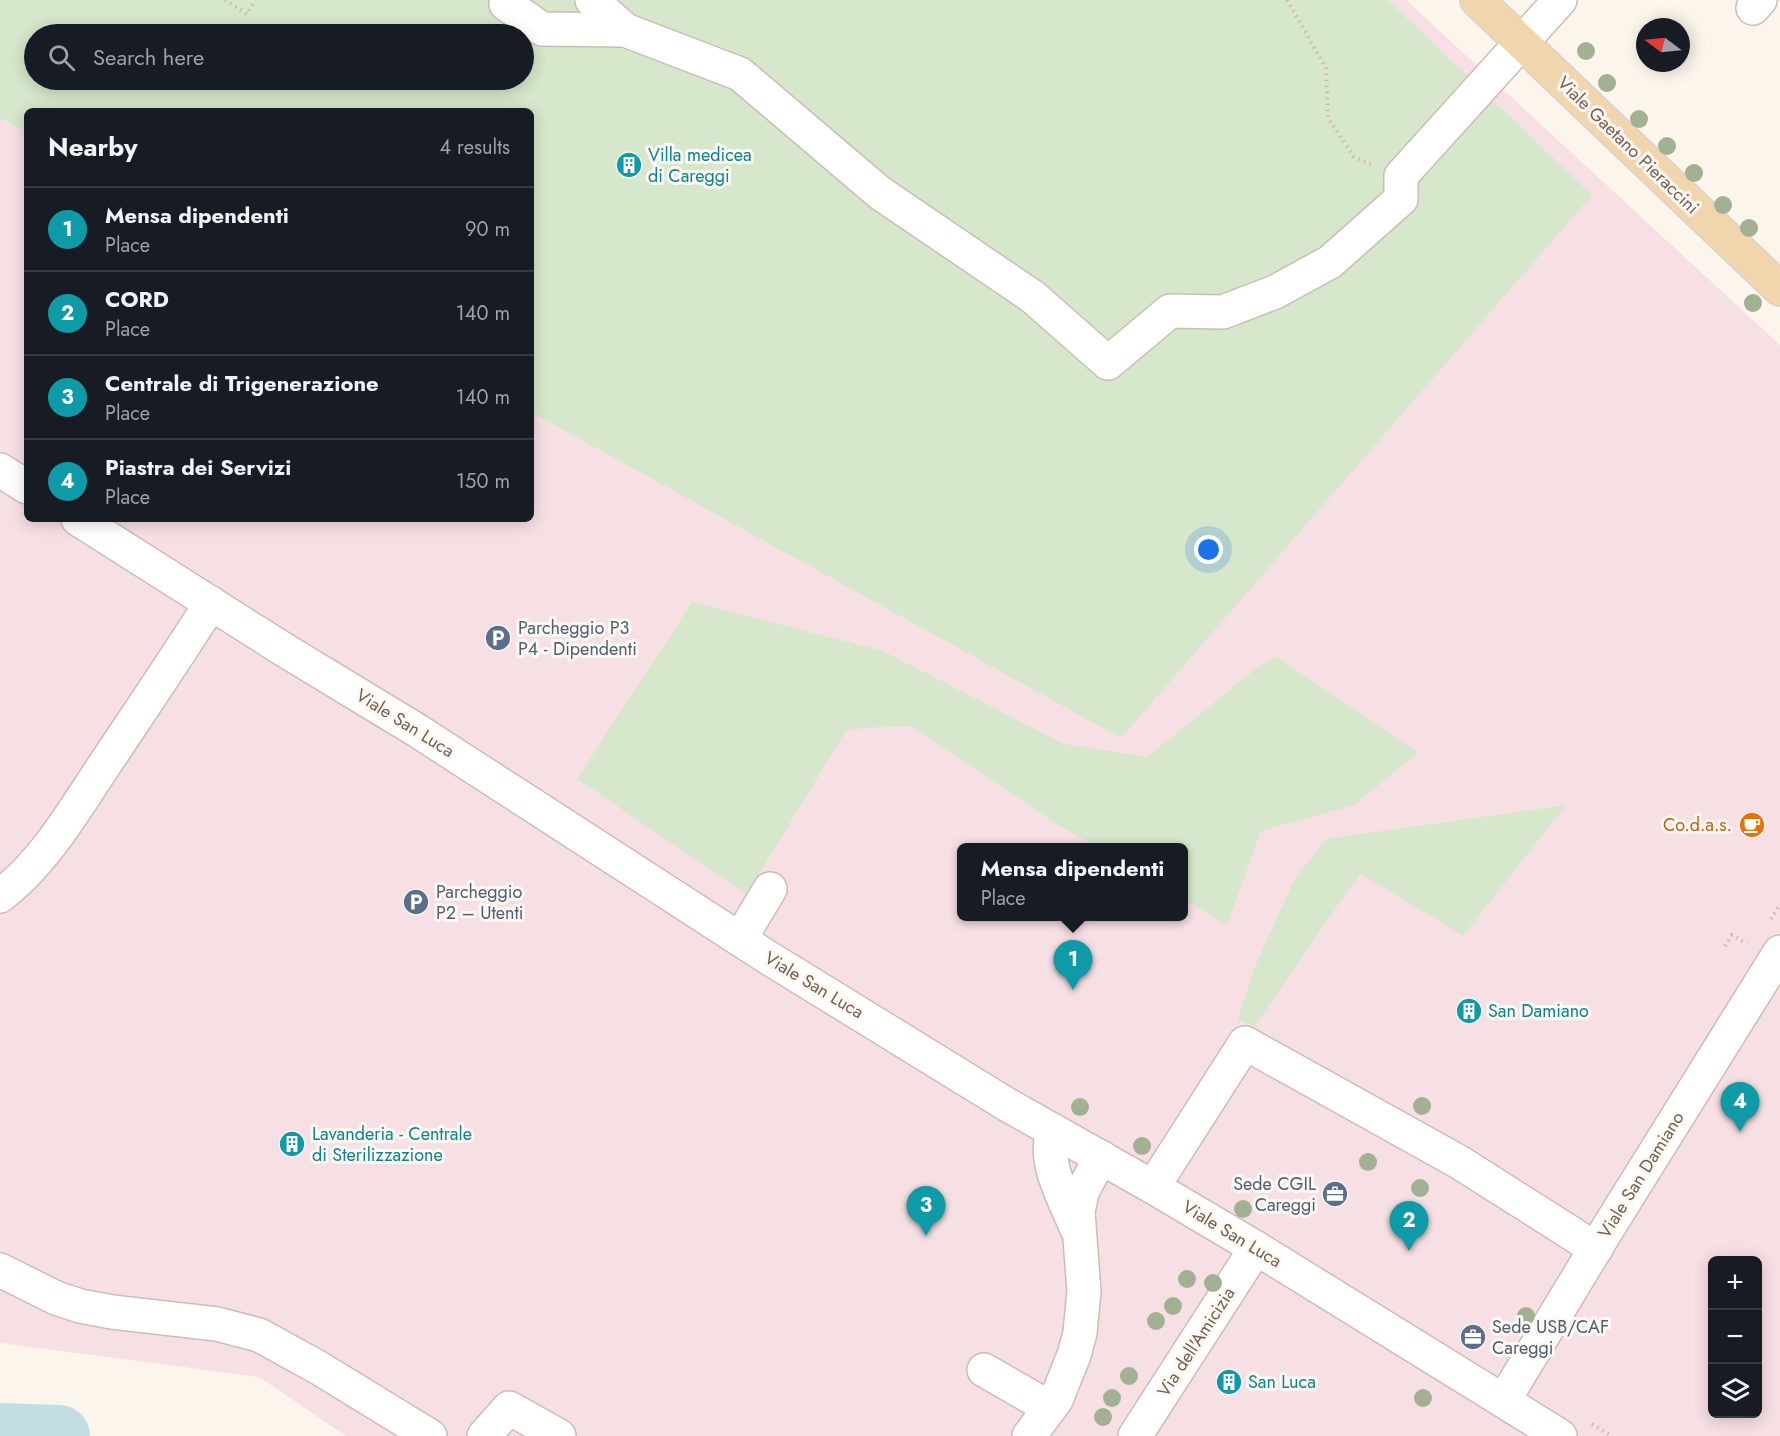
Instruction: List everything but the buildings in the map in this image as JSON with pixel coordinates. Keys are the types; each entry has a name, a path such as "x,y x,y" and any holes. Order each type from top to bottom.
{"main road":[{"name":"Viale Gaetano Pieraccini","path":"1476,0 1780,289"}],"street":[{"path":"508,0 506,4 542,29 625,30 740,74 880,193 1033,297 1108,363 1170,311 1223,312 1275,292 1330,262 1401,199 1401,176 1560,0"},
{"path":"592,0 625,30"},
{"path":"0,470 24,485"},
{"name":"Viale San Luca","path":"83,522 418,731 740,939 1006,1104 1256,1248 1560,1436"},
{"path":"0,896 29,872 94,780 211,603"},
{"path":"740,939 770,889"},
{"name":"Viale San Damiano","path":"1504,1400 1596,1249 1767,949"},
{"path":"1153,1187 1245,1043 1459,1161 1596,1249"},
{"path":"1054,1131 1050,1141 1050,1158 1080,1237"},
{"path":"1029,1436 1056,1400 1080,1333 1084,1291 1080,1200 1086,1183 1101,1157"},
{"name":"Via dell'Amicizia","path":"1135,1436 1256,1248"},
{"path":"0,1270 56,1298 80,1306 217,1324 259,1335 319,1368 430,1436"},
{"path":"984,1370 1050,1408"},
{"path":"484,1436 509,1408 559,1436"}],"path":[{"path":"225,0 247,14 255,0"},
{"path":"1287,0 1326,68 1328,118 1354,158 1401,176"},
{"path":"1725,946 1732,935 1767,949"}],"shaded area":[{"path":"0,0 1406,0 1780,345 1780,1436 346,1436 259,1377 0,1343"}],"green space":[{"path":"0,0 1388,0 1592,195 1121,738 534,414 534,108 24,108 24,130 0,118"},
{"path":"692,602 883,651 1064,744 1147,757 1253,671 1276,656 1418,753 1354,805 1261,831 1227,925 1188,901 1188,843 1089,843 1053,822 911,726 847,729 747,894 577,779"},
{"path":"1566,805 1463,936 1360,873 1254,1027 1238,1019 1254,969 1294,880 1326,839"}],"waterway":[{"path":"0,1434 59,1436"}],"place":[{"name":"Villa medicea di Careggi","path":"629,165"},
{"name":"Parcheggio P3 P4 - Dipendenti","path":"498,638"},
{"name":"Co.d.a.s.","path":"1752,825"},
{"name":"Parcheggio P2 – Utenti","path":"416,902"},
{"name":"Mensa dipendenti","path":"1073,990"},
{"name":"San Damiano","path":"1469,1011"},
{"name":"Piastra dei Servizi","path":"1740,1132"},
{"name":"Lavanderia - Centrale di Sterilizzazione","path":"292,1144"},
{"name":"Sede CGIL Careggi","path":"1335,1194"},
{"name":"Centrale di Trigenerazione","path":"926,1236"},
{"name":"CORD","path":"1409,1251"},
{"name":"Sede USB/CAF Careggi","path":"1473,1337"},
{"name":"San Luca","path":"1229,1382"}]}
